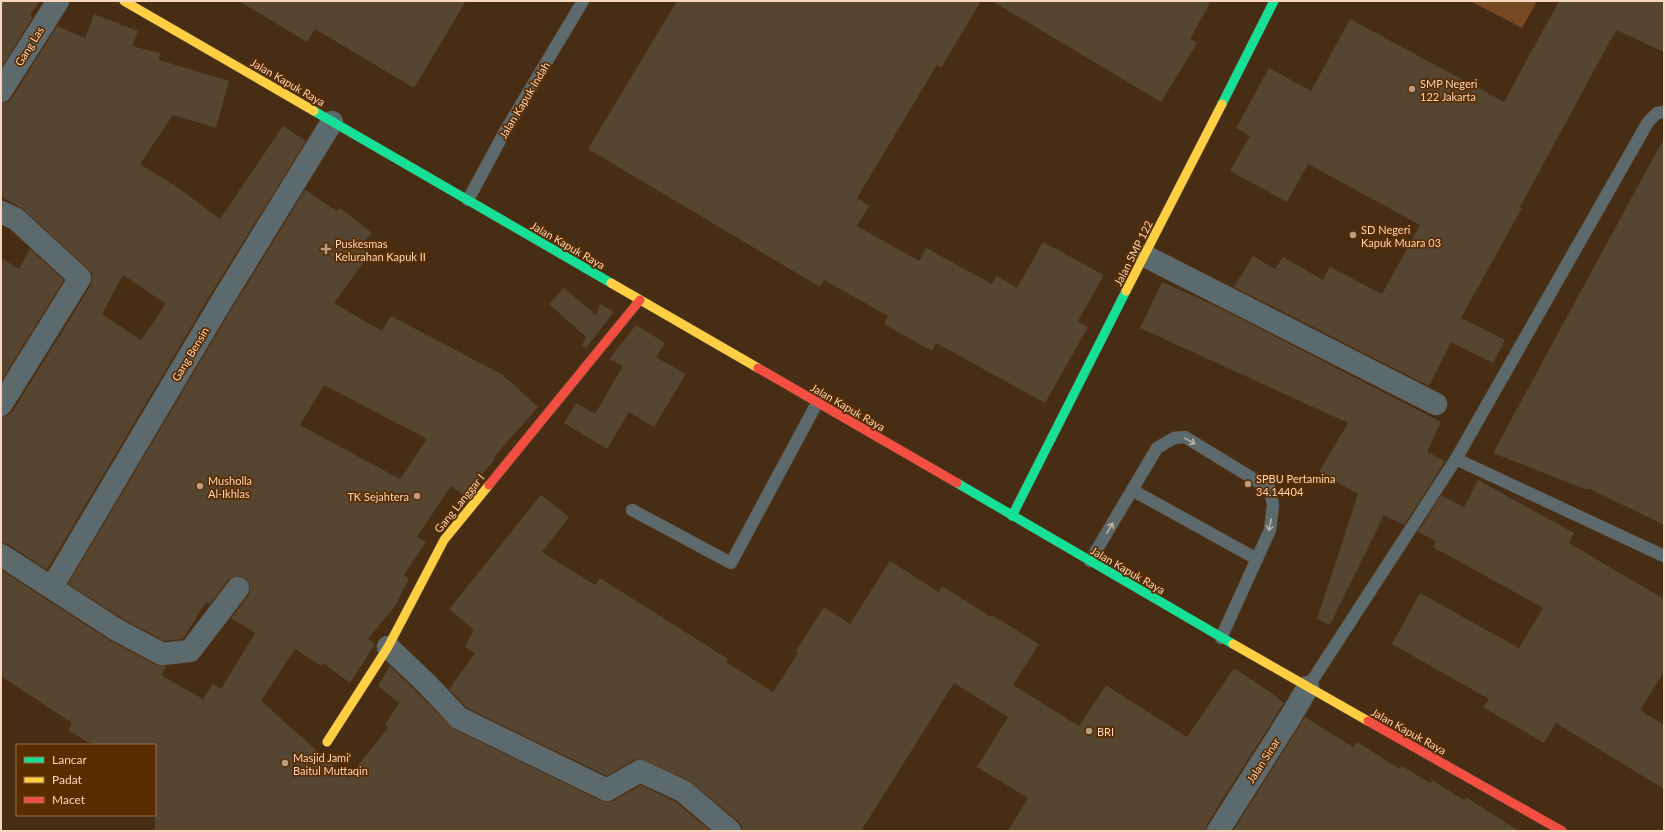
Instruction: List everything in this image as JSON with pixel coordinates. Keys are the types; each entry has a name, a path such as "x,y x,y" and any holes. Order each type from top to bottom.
{"main road":[{"name":"Jalan Kapuk Raya","path":"124,1 1090,562 1562,831"},
{"name":"Jalan SMP 122","path":"1012,516 1274,1"},
{"name":"Gang Langgar I","path":"327,742 388,647 444,540 578,379 640,300"}],"street":[{"name":"Gang Las","path":"1,91 58,1"},
{"name":"Gang Bensin","path":"52,587 220,304 332,122"},
{"path":"1,212 16,219 80,278 1,405"},
{"path":"1145,256 1436,404"},
{"path":"1,555 117,630 162,654 190,651 238,588"},
{"path":"388,647 426,683 459,718 607,790 640,771 683,791 730,831"},
{"name":"Jalan Sinar","path":"1218,831 1308,687"}],"lane":[{"name":"Jalan Kapuk Indah","path":"468,200 504,133 583,1"},
{"path":"1308,687 1456,459 1648,122 1657,113 1664,112"},
{"path":"632,510 731,563 817,403"},
{"path":"1090,562 1157,448 1174,438 1185,438 1270,490 1274,505 1270,530 1222,638"},
{"path":"1456,459 1664,556"},
{"path":"1132,490 1257,559"}],"shaded area":[{"path":"1470,1 1537,1 1522,28"}],"building":[{"path":"1,1 40,1 30,15 33,17 1,68"},
{"path":"239,1 466,1 414,88 315,29 307,42"},
{"path":"677,1 981,1 941,68 937,65 857,198 869,206 857,226 919,261 926,248 992,284 997,276 1017,288 1043,242 1104,275 1078,321 1088,327 1045,403 936,343 932,351 884,324 888,316 824,280 820,287 588,149"},
{"path":"992,1 1211,1 1190,39 1197,43 1161,102"},
{"path":"1559,1 1664,1 1664,52 1616,30 1520,207 1522,208 1461,318 1505,340 1493,363 1451,342 1429,386 1234,287 1253,256 1275,269 1283,257 1323,280 1330,267 1382,294 1420,225 1308,164 1287,202 1230,171 1250,136 1236,128 1269,68 1311,91 1350,19 1504,102"},
{"path":"94,14 138,31 132,46 160,53 159,60 229,81 216,128 173,115 140,164 177,187 220,219 283,126 306,141 209,297 47,570 8,544 1,543 1,417 7,416 12,412 91,285 92,273 24,210 1,196 1,103 7,102 12,98 57,26 85,38","holes":["123,275 166,304 141,340 102,314"]},
{"path":"1664,138 1664,525 1588,488 1587,490 1493,453"},
{"path":"305,190 337,211 340,208 372,233 360,247 369,255 334,303 382,331 391,316 503,375 538,407 493,458 495,459 464,496 451,486 417,537 426,542 404,575 409,579 395,606 368,639 375,644 350,683 323,663 321,666 295,649 261,701 348,778 388,728 385,725 399,703 378,686 390,666 454,729 602,801 613,801 641,785 676,802 711,831 155,831 156,744 91,744 68,730 72,723 1,676 1,570 111,641 156,665 167,666 161,675 203,699 213,684 221,689 255,633 231,618 248,596 250,590 249,583 245,578 239,576 228,580 210,604 206,602 183,639 164,641 123,619 68,584 231,310","holes":["324,385 427,439 400,479 300,425"]},
{"path":"30,249 64,280 1,381 1,258 19,269"},
{"path":"1162,282 1216,306 1441,422 1427,452 1445,461 1404,525 1384,515 1330,625 1317,619 1358,494 1319,472 1348,423 1140,328"},
{"path":"564,288 596,315 600,304 614,312 586,348 582,345 586,337 549,304"},
{"path":"636,325 665,343 656,357 686,374 654,427 629,412 607,449 564,423 576,403 595,414 623,366 609,359"},
{"path":"1478,480 1574,533 1569,543 1664,599 1664,672 1640,710 1664,725 1664,789 1556,723 1544,743 1483,707 1489,699 1392,644 1420,593 1519,648 1543,608 1433,547 1436,541 1418,532 1441,495 1464,507"},
{"path":"541,495 569,517 542,552 595,585 600,578 728,659 726,662 773,692 798,653 796,651 824,607 850,624 890,561 939,592 942,586 991,617 992,615 1039,644 1013,685 1079,726 1106,685 1187,737 1234,668 1284,703 1207,824 1206,831 1008,831 1028,798 977,767 1008,717 954,683 861,831 742,831 742,826 738,821 688,780 640,759 634,760 607,776 467,708 449,689 475,653 465,647 474,630 449,609"},
{"path":"1305,717 1353,747 1357,742 1400,769 1402,766 1430,783 1432,780 1464,800 1466,797 1519,831 1233,831"}],"traffic: fast":[{"path":"1222,104 1274,1"},
{"path":"314,111 611,283"},
{"path":"1012,516 1126,291"},
{"path":"957,483 1233,644"}],"traffic: slow":[{"path":"124,1 314,111"},
{"path":"1126,291 1222,104"},
{"path":"611,283 758,368"},
{"path":"327,742 388,647 444,540 489,485"},
{"path":"1233,644 1368,721"}],"traffic: jam":[{"path":"489,485 640,300"},
{"path":"758,368 957,483"},
{"path":"1368,721 1562,831"}],"place":[{"name":"SMP Negeri 122 Jakarta","path":"1412,89"},
{"name":"SD Negeri Kapuk Muara 03","path":"1353,235"},
{"name":"Puskesmas Kelurahan Kapuk II","path":"326,249"},
{"name":"SPBU Pertamina 34.14404","path":"1248,484"},
{"name":"Musholla Al-Ikhlas","path":"200,486"},
{"name":"TK Sejahtera","path":"417,496"},
{"name":"BRI","path":"1089,731"},
{"name":"Masjid Jami' Baitul Muttaqin","path":"285,763"}]}
